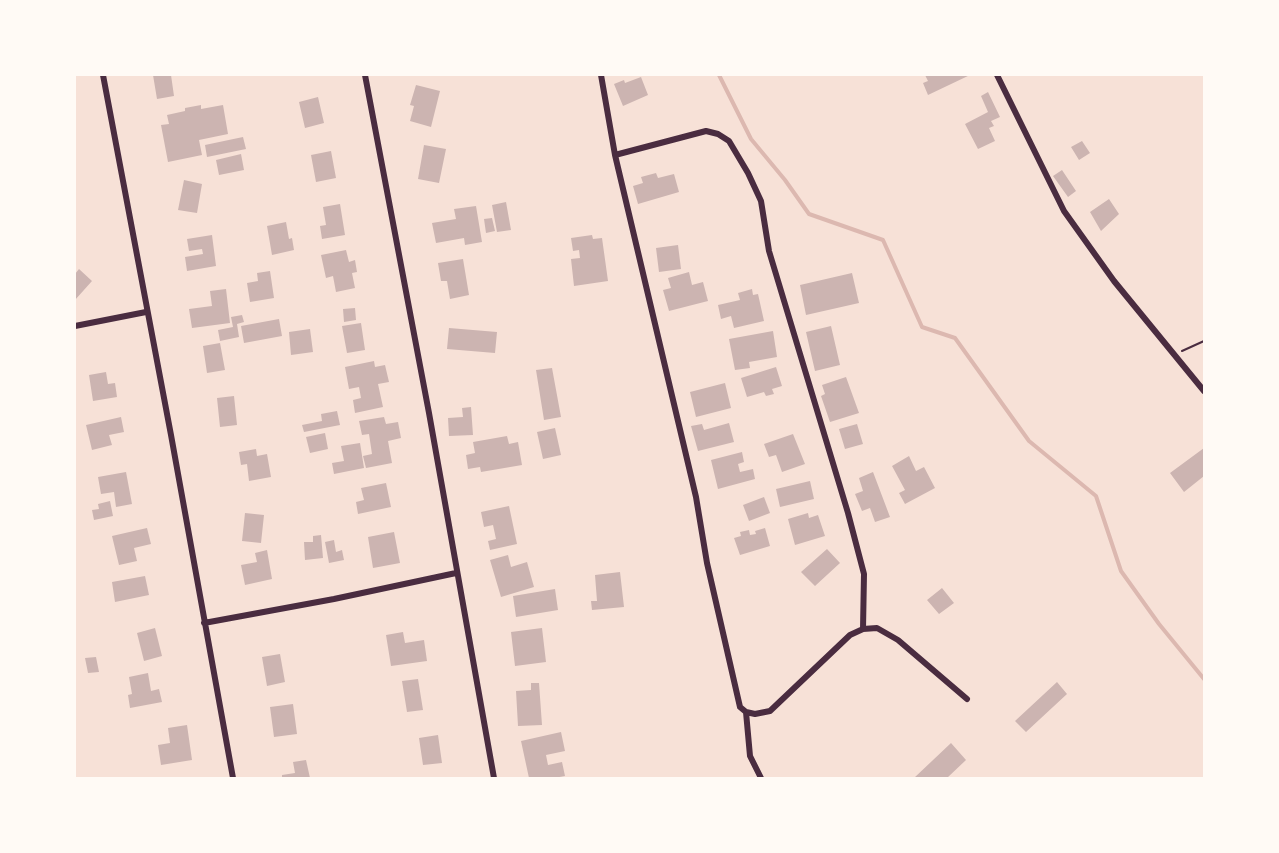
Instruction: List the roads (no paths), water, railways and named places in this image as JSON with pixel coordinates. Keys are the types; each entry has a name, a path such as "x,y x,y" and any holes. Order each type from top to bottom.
{"street":[{"path":"102,75 171,435 233,778"},
{"path":"365,75 494,778"},
{"path":"601,75 615,155 696,497 707,563 740,707 754,714 770,711 850,635 863,629 877,628 898,640 967,699"},
{"path":"997,75 1064,211 1114,281 1204,391"},
{"path":"615,155 706,131 718,134 729,141 748,173 761,201 776,274 848,513 864,574 863,629"},
{"path":"75,326 146,312"},
{"path":"204,623 456,573"},
{"path":"746,712 750,756 761,778"}],"waterway":[{"path":"719,75 751,139 785,180 809,214 883,240 922,327 955,338 1029,441 1096,496 1121,571 1159,624 1204,679"}]}
